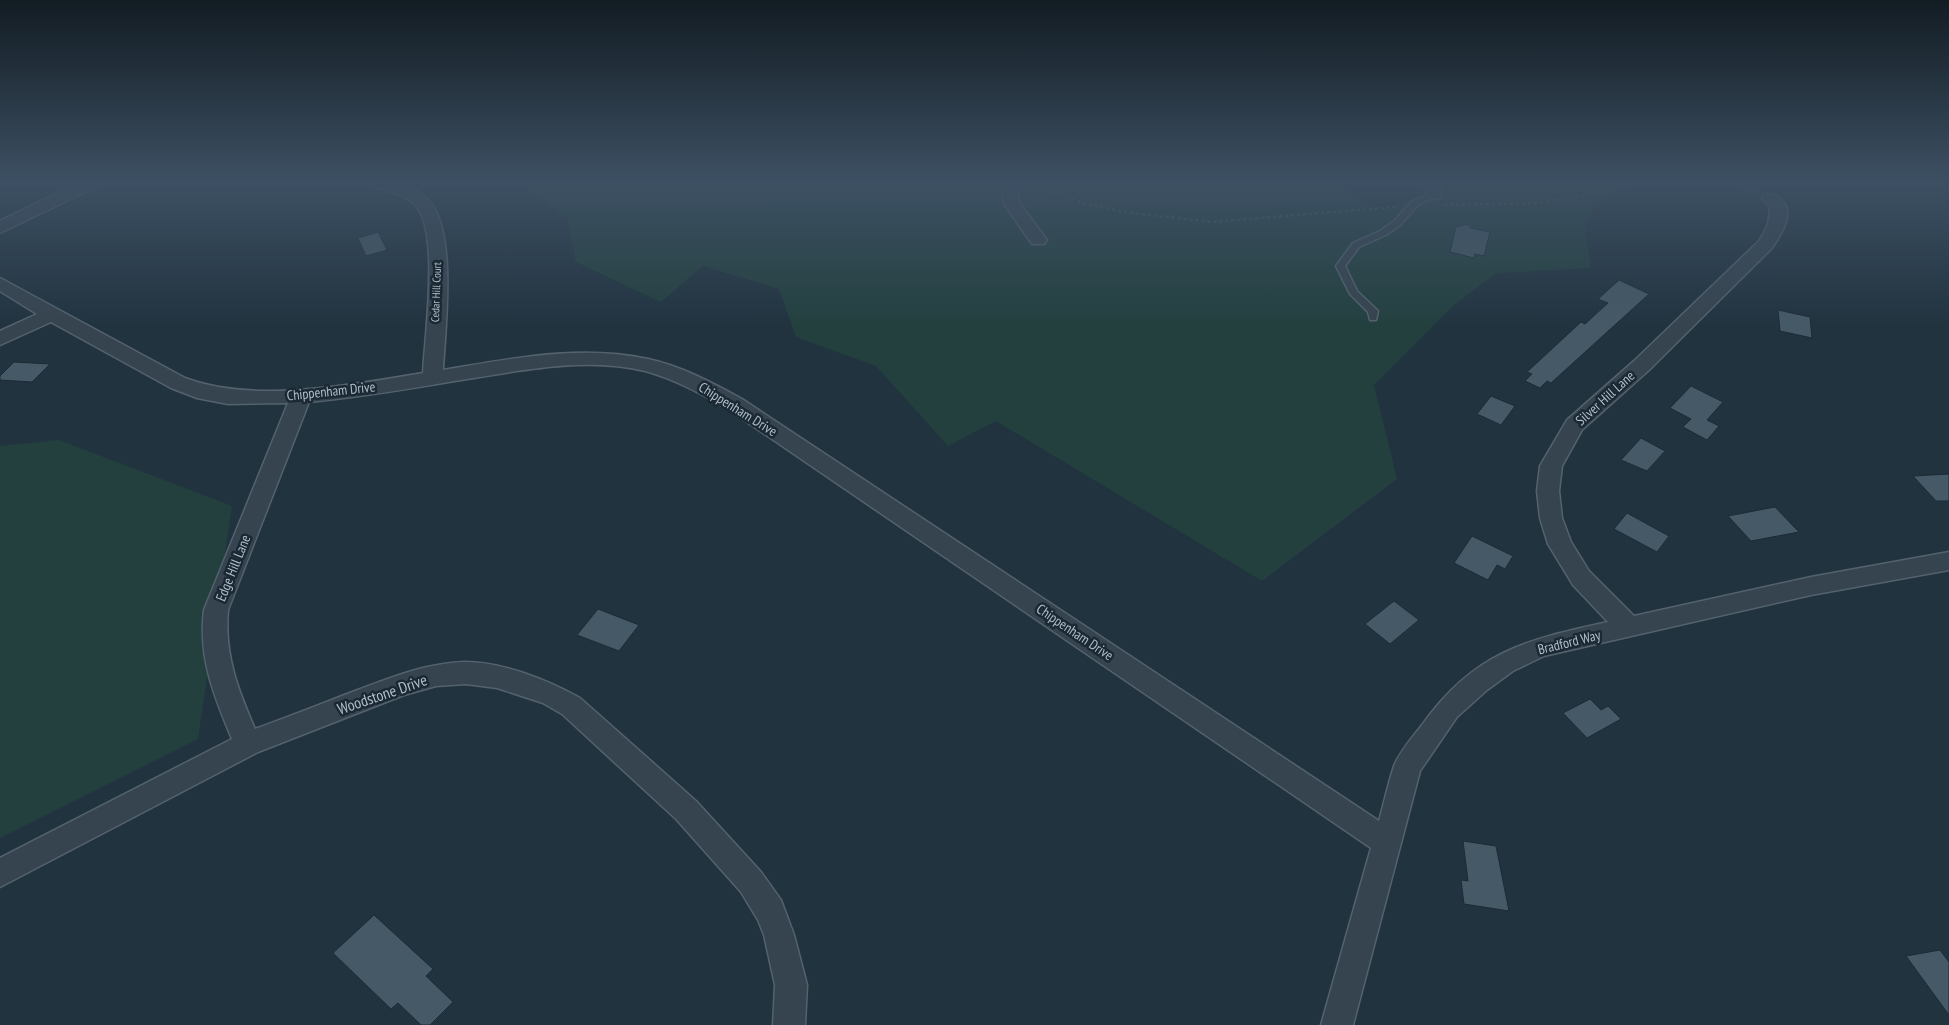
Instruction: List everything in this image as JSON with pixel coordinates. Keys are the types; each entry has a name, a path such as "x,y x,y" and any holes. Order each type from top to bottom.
{"street":[{"name":"Cedar Hill Court","path":"433,377 435,230"},
{"path":"1031,230 1038,240"},
{"name":"Silver Hill Lane","path":"1629,626 1581,578 1560,544 1551,518 1548,491 1550,466 1574,425 1640,366 1766,244 1775,230"},
{"name":"Chippenham Drive","path":"0,282 51,314 178,384 204,393 228,397 301,396 360,390 539,361 590,358 647,365 698,383 735,404 1386,842"},
{"path":"0,340 51,314"},
{"name":"Edge Hill Lane","path":"248,744 220,678 212,632 216,610 301,396"},
{"name":"Bradford Way","path":"1338,1025 1408,766 1448,709 1478,682 1504,663 1540,648 1629,626 1811,586 1949,561"},
{"name":"Woodstone Drive","path":"0,873 248,744 401,685 436,675 466,674 497,677 551,695 571,706 686,810 751,882 770,911 779,935 791,985 789,1025"}],"lane":[{"path":"1374,318 1373,311 1353,292 1340,266 1356,245 1387,230"}],"green space":[{"path":"569,230 1585,230 1591,268 1496,273 1453,306 1374,385 1397,479 1262,581 996,421 948,446 876,366 796,337 779,289 703,266 661,302 576,262"},
{"path":"59,440 232,506 198,739 0,838 0,446"}],"building":[{"path":"1455,230 1480,230 1490,232 1484,256 1475,254 1474,258 1450,252"},
{"path":"378,232 387,250 366,256 358,238"},
{"path":"1619,280 1649,294 1551,383 1547,381 1540,388 1525,381 1532,374 1527,372 1581,322 1585,324 1608,303 1598,299"},
{"path":"1778,310 1810,317 1812,338 1780,331"},
{"path":"14,362 50,364 32,382 0,380 0,376"},
{"path":"1691,386 1723,402 1707,420 1719,426 1707,440 1683,427 1691,419 1670,408"},
{"path":"1491,396 1515,406 1501,425 1477,414"},
{"path":"1641,438 1665,451 1647,471 1621,460"},
{"path":"1949,474 1949,501 1936,501 1913,476"},
{"path":"1775,507 1799,532 1751,541 1728,516"},
{"path":"1627,513 1669,536 1657,552 1614,529"},
{"path":"1472,536 1513,556 1505,569 1497,565 1488,580 1454,563"},
{"path":"1394,601 1419,620 1390,644 1365,624"},
{"path":"598,609 639,625 619,651 577,635"},
{"path":"1590,699 1601,710 1608,706 1621,719 1587,738 1563,713"},
{"path":"1463,841 1496,846 1509,911 1464,904 1461,880 1468,881"},
{"path":"374,915 433,969 426,976 453,1002 430,1025 421,1025 398,1003 391,1009 333,953"},
{"path":"1940,950 1949,962 1949,1015 1906,956"}]}
